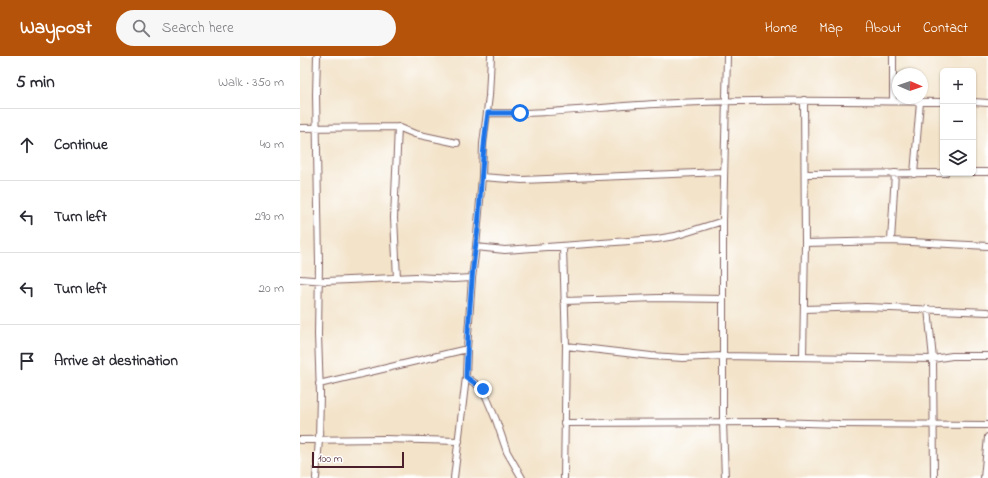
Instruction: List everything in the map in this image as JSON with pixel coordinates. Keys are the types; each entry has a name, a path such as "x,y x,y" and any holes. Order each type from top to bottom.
{"street":[{"path":"316,478 319,440 320,384 318,335 319,279 316,129 317,56"},
{"path":"454,478 466,377 472,278 482,177 483,144 488,113 491,56"},
{"path":"725,478 723,422 723,172 727,56"},
{"path":"893,56 893,68"},
{"path":"488,113 520,113 654,104 804,100 892,100"},
{"path":"803,357 806,243 804,100"},
{"path":"928,102 940,102"},
{"path":"976,102 988,103"},
{"path":"914,174 920,104"},
{"path":"397,278 394,218 398,127"},
{"path":"300,128 398,127 415,134 457,143"},
{"path":"482,177 522,180 723,172"},
{"path":"976,172 988,172"},
{"path":"891,241 895,173"},
{"path":"805,174 940,173"},
{"path":"476,247 505,250 563,247 668,237 723,221"},
{"path":"806,243 891,241 988,246"},
{"path":"563,247 566,346 564,478"},
{"path":"300,279 319,279 326,281 397,278 472,278"},
{"path":"564,301 659,298 723,299"},
{"path":"805,309 866,307 988,312"},
{"path":"928,309 933,359 934,478"},
{"path":"566,346 676,358 723,356 933,359 952,356 988,356"},
{"path":"320,384 467,350"},
{"path":"466,377 483,389 507,452 522,478"},
{"path":"564,423 775,422 934,425 988,424"},
{"path":"984,478 988,437"},
{"path":"300,440 459,441"}],"route":[{"path":"483,389 466,377 472,278 482,177 483,144 488,113 520,113"}]}
